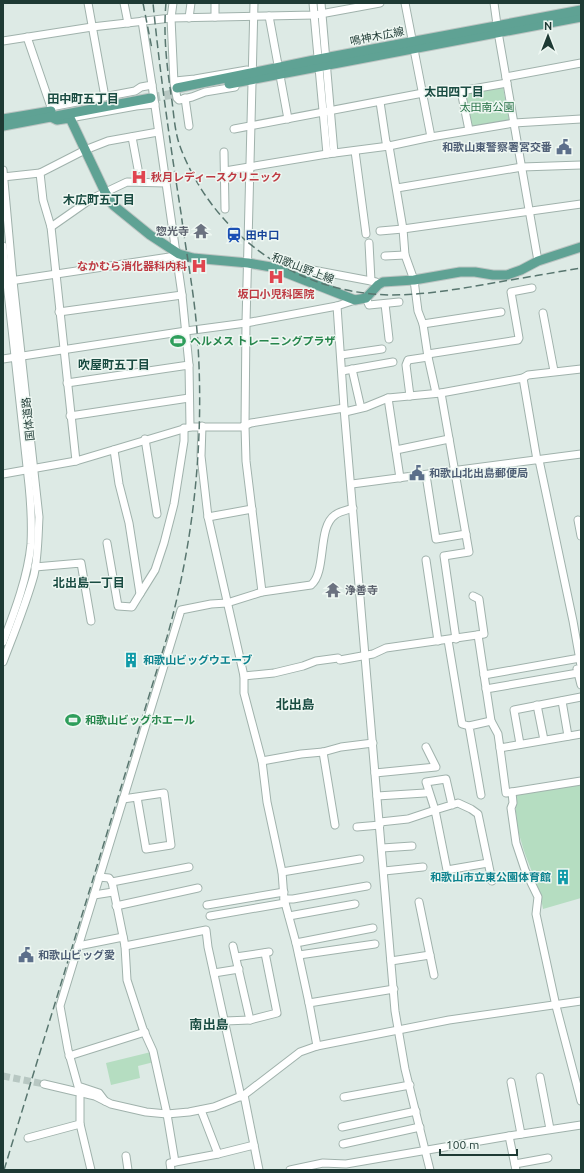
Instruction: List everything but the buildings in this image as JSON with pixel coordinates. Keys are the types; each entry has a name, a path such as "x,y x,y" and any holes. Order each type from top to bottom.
{"main road":[{"name":"鳴神木広線","path":"498,29 581,10"},
{"name":"鳴神木広線","path":"179,90 413,44 498,29 581,17"},
{"path":"3,119 152,95"},
{"path":"51,111 58,120 70,118"},
{"path":"3,126 51,111"},
{"name":"和歌山野上線","path":"70,118 105,192 113,205 150,236 177,254 193,258 248,262 280,270 355,300"},
{"path":"355,300 366,298 375,283 414,280 460,272 507,275 521,270 538,261 581,247"}],"street":[{"path":"88,3 105,97"},
{"path":"124,3 128,23"},
{"path":"173,3 171,18 179,90 189,126"},
{"path":"189,18 191,3"},
{"path":"215,3 215,17"},
{"path":"254,3 245,426 246,461 262,592"},
{"path":"313,3 318,14 330,154"},
{"path":"318,14 321,3"},
{"path":"3,41 92,27 171,18 318,14 349,6 380,3"},
{"path":"405,3 431,137"},
{"path":"494,3 538,261"},
{"path":"268,16 288,119"},
{"path":"107,543 118,606 132,607 155,570 164,543 174,504 187,427 189,398 189,365 177,254 142,21"},
{"path":"27,38 51,111 135,91 141,87 152,95"},
{"path":"469,130 461,91 506,80 581,66"},
{"path":"234,129 422,93"},
{"path":"70,118 143,106 152,95"},
{"path":"380,102 386,142 389,146 397,188 405,255 414,280 418,311 423,324 428,355 449,440 469,552 444,556 456,638"},
{"path":"225,171 389,146 469,130 514,123 581,119"},
{"path":"3,175 40,173 85,150 108,141 158,132"},
{"path":"132,137 138,169"},
{"path":"355,151 366,234"},
{"path":"224,152 224,209"},
{"path":"397,188 522,168 581,165"},
{"path":"40,173 43,200 51,227 76,461"},
{"name":"国体道路","path":"3,175 8,281"},
{"path":"51,227 91,199 127,182 166,183"},
{"path":"380,231 581,204"},
{"path":"302,268 375,283 368,243"},
{"name":"国体道路","path":"3,246 31,469 39,517 38,545 35,567 25,604 6,639"},
{"path":"8,281 56,275 177,254"},
{"path":"385,256 405,255"},
{"path":"410,396 406,365 408,360 428,355 518,340 519,338 511,292 532,288"},
{"path":"59,312 182,295"},
{"path":"366,298 370,305 399,302"},
{"path":"3,359 246,323 337,306 355,300"},
{"path":"385,304 389,339"},
{"path":"337,306 375,773 398,1030 430,1170"},
{"path":"423,324 501,312"},
{"path":"543,313 554,371"},
{"path":"341,355 382,349"},
{"path":"342,371 393,362"},
{"path":"67,383 189,365"},
{"path":"352,369 360,404"},
{"path":"3,474 76,461 187,427 241,427 251,423 366,407 388,398 438,393 523,378 528,375 581,369"},
{"path":"523,378 538,460 573,621 581,685"},
{"path":"70,416 189,398"},
{"path":"388,398 400,478"},
{"path":"202,426 201,456 208,517 244,676 244,693 262,761 267,802 282,872 285,898 299,955 317,1046"},
{"path":"145,440 157,514"},
{"path":"396,450 449,440"},
{"path":"114,450 119,484 129,523 140,594"},
{"path":"352,484 581,454"},
{"name":"国体道路","path":"3,662 6,639 26,574 31,545 31,469"},
{"path":"426,474 436,539 466,534"},
{"path":"105,1100 99,1093 78,1086 70,1056 60,1006 180,610 211,604 227,603 262,592 311,585 314,582 320,567 327,523 335,514 353,508"},
{"path":"208,517 252,509"},
{"path":"578,520 581,536"},
{"path":"426,560 438,641"},
{"path":"35,567 81,563 91,621"},
{"path":"244,676 274,673 303,666 316,661 366,655 386,648 484,634 478,599 473,596"},
{"path":"573,621 581,620"},
{"path":"478,635 491,721 498,734 506,793 581,781"},
{"path":"448,640 462,724 469,726 491,721"},
{"path":"484,675 579,665"},
{"path":"486,689 579,665"},
{"path":"520,744 514,710 581,697"},
{"path":"562,701 568,736"},
{"path":"537,705 544,740"},
{"path":"469,726 481,795"},
{"path":"500,748 581,734"},
{"path":"262,761 301,754 323,752 341,747 373,744"},
{"path":"375,773 436,767 426,746"},
{"path":"323,752 335,825"},
{"path":"452,805 446,779 426,782 435,810 447,870 488,863"},
{"path":"512,792 513,803 511,808 516,843 525,870 538,897 536,914 556,1006 581,1101"},
{"path":"123,799 164,793 171,845 146,849 137,797"},
{"path":"377,796 425,793"},
{"path":"357,827 408,819 458,803 478,814 492,881"},
{"path":"382,848 412,846"},
{"path":"282,872 360,859"},
{"path":"112,882 188,867"},
{"path":"384,871 422,867"},
{"path":"99,877 109,878 112,882 125,946 127,980 145,1032 153,1050 168,1114 175,1162"},
{"path":"207,905 285,898 293,899 367,886"},
{"path":"116,906 198,888"},
{"path":"94,895 113,892"},
{"path":"210,916 285,898"},
{"path":"420,902 434,975"},
{"path":"289,916 355,904"},
{"path":"296,942 373,928"},
{"path":"125,946 206,930 208,947 254,1145 258,1170"},
{"path":"78,946 123,937"},
{"path":"299,955 375,944"},
{"path":"234,946 250,1020"},
{"path":"225,1021 250,1020 277,1013 267,953 236,957"},
{"path":"391,961 430,955"},
{"path":"214,973 239,969"},
{"path":"309,1003 394,989"},
{"path":"105,1100 80,1097 44,1087 95,1096 105,1100 111,1104 146,1112 168,1114 214,1108 243,1096 300,1052 317,1046 449,1020 556,1006 581,1001"},
{"path":"70,1056 145,1032"},
{"path":"540,1077 550,1129"},
{"path":"511,1082 521,1134"},
{"path":"344,1097 410,1085"},
{"path":"80,1097 80,1124 91,1170"},
{"path":"201,1110 218,1154"},
{"path":"342,1127 416,1112"},
{"path":"28,1138 80,1124"},
{"path":"290,1170 324,1163 347,1167 425,1150 581,1125"},
{"path":"343,1144 420,1127"},
{"path":"509,1136 516,1167 548,1158"},
{"path":"171,1170 170,1163 218,1154 254,1145"},
{"path":"126,1156 128,1170"}],"green space":[{"name":"太田南公園","path":"503,87 509,119 507,121 471,127 463,93"},
{"path":"581,783 581,898 543,909 539,891 519,835 516,818 515,794"},
{"path":"151,1052 154,1062 138,1066 140,1078 111,1085 106,1063"}],"tunnel":[{"path":"151,98 179,93"},
{"path":"3,1076 44,1084"}],"railway":[{"path":"143,3 152,49"},
{"path":"4,1170 167,637 185,562 196,486 200,408 196,316 166,108 153,3"},
{"path":"166,3 165,40 167,64 175,125 181,149 196,180 215,208 237,233 263,254 292,271 322,284 355,292 390,295 442,291 581,268"}],"place":[{"name":"和歌山東警察署宮交番","path":"564,147"},
{"name":"秋月レディースクリニック","path":"139,177"},
{"name":"惣光寺","path":"201,231"},
{"name":"田中口","path":"234,235"},
{"name":"なかむら消化器科内科","path":"199,266"},
{"name":"坂口小児科医院","path":"276,277"},
{"name":"ヘルメス トレーニングプラザ","path":"178,341"},
{"name":"和歌山北出島郵便局","path":"417,473"},
{"name":"浄善寺","path":"333,590"},
{"name":"和歌山ビッグウエーブ","path":"131,660"},
{"name":"和歌山ビッグホエール","path":"73,720"},
{"name":"和歌山市立東公園体育館","path":"563,877"},
{"name":"和歌山ビッグ愛","path":"26,955"}],"district":[{"name":"太田四丁目","path":"454,91"},
{"name":"田中町五丁目","path":"83,98"},
{"name":"木広町五丁目","path":"99,199"},
{"name":"吹屋町五丁目","path":"114,364"},
{"name":"北出島一丁目","path":"89,582"},
{"name":"北出島","path":"295,704"},
{"name":"南出島","path":"209,1024"}]}
